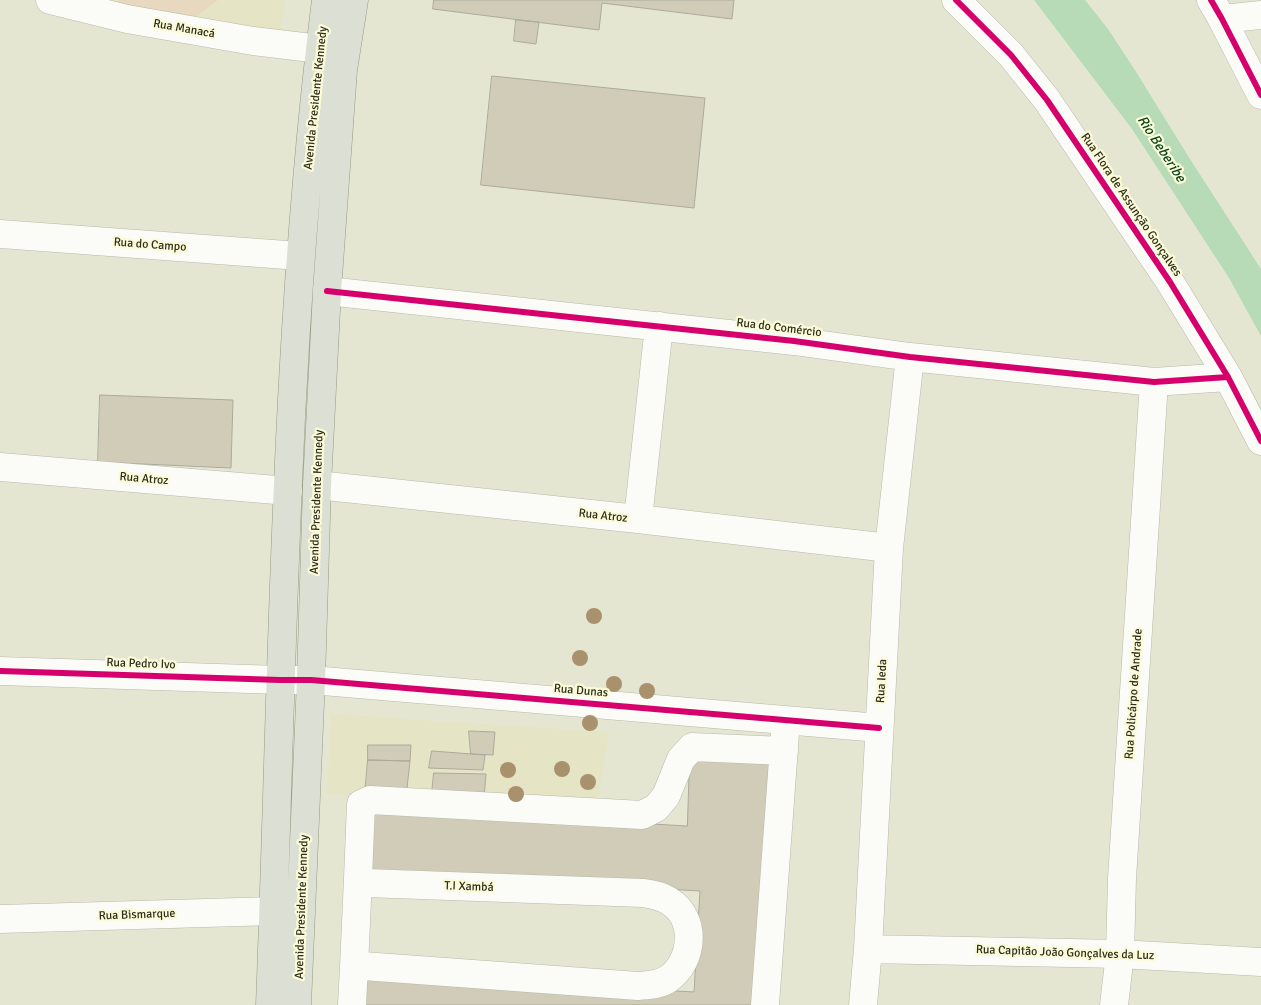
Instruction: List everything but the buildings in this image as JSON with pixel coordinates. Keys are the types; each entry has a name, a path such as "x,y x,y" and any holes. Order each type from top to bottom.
{"main road":[{"name":"Avenida Presidente Kennedy","path":"270,1005 280,680 300,256 326,0"},
{"name":"Avenida Presidente Kennedy","path":"297,1005 317,485 327,291 343,70 354,0"}],"street":[{"name":"Rua Manacá","path":"50,0 127,19 252,41 320,49"},
{"name":"Rua Flora de Assunção Gonçalves","path":"956,0 1011,55 1047,100 1170,282 1228,377 1261,441"},
{"path":"1217,10 1261,14"},
{"path":"1217,10 1261,95"},
{"name":"Rua do Campo","path":"0,234 300,256"},
{"name":"Rua do Comércio","path":"327,291 794,341 910,357 1154,382 1228,377"},
{"path":"638,519 659,326"},
{"name":"Rua Ieda","path":"863,1005 868,949 890,548 910,357"},
{"name":"Rua Policárpo de Andrade","path":"1114,1005 1120,954 1122,878 1154,382"},
{"name":"Rua Atroz","path":"0,467 288,491"},
{"name":"Rua Atroz","path":"317,485 890,548"},
{"name":"Rua Pedro Ivo","path":"0,670 280,680"},
{"name":"Rua Dunas","path":"280,680 311,680 879,728"},
{"path":"765,1005 786,719"},
{"path":"352,1005 361,804 370,800 642,815 656,808 666,796 681,759 692,747 784,751"},
{"name":"T.I Xambá","path":"354,967 363,966 638,986 653,985 667,980 679,970 686,957 690,942 688,926 681,913 670,902 657,895 366,883 358,878"},
{"name":"Rua Bismarque","path":"0,919 274,911"},
{"name":"Rua Capitão João Gonçalves da Luz","path":"868,949 1120,954 1261,962"}],"shaded area":[{"path":"56,0 286,0 280,34 259,27 194,26"},
{"path":"119,0 218,0 185,25 116,7"},
{"path":"331,714 609,732 597,807 327,794"}],"water":[{"name":"Rio Beberibe","path":"1034,0 1085,0 1108,29 1261,269 1261,336 1229,278 1132,129"}],"cycle path":[{"path":"956,0 1011,55 1047,100 1170,282 1228,377 1261,441"},
{"path":"1211,0 1261,95"},
{"path":"327,291 794,341 910,357 1154,382 1228,377"},
{"path":"0,671 311,680 879,728"}]}
